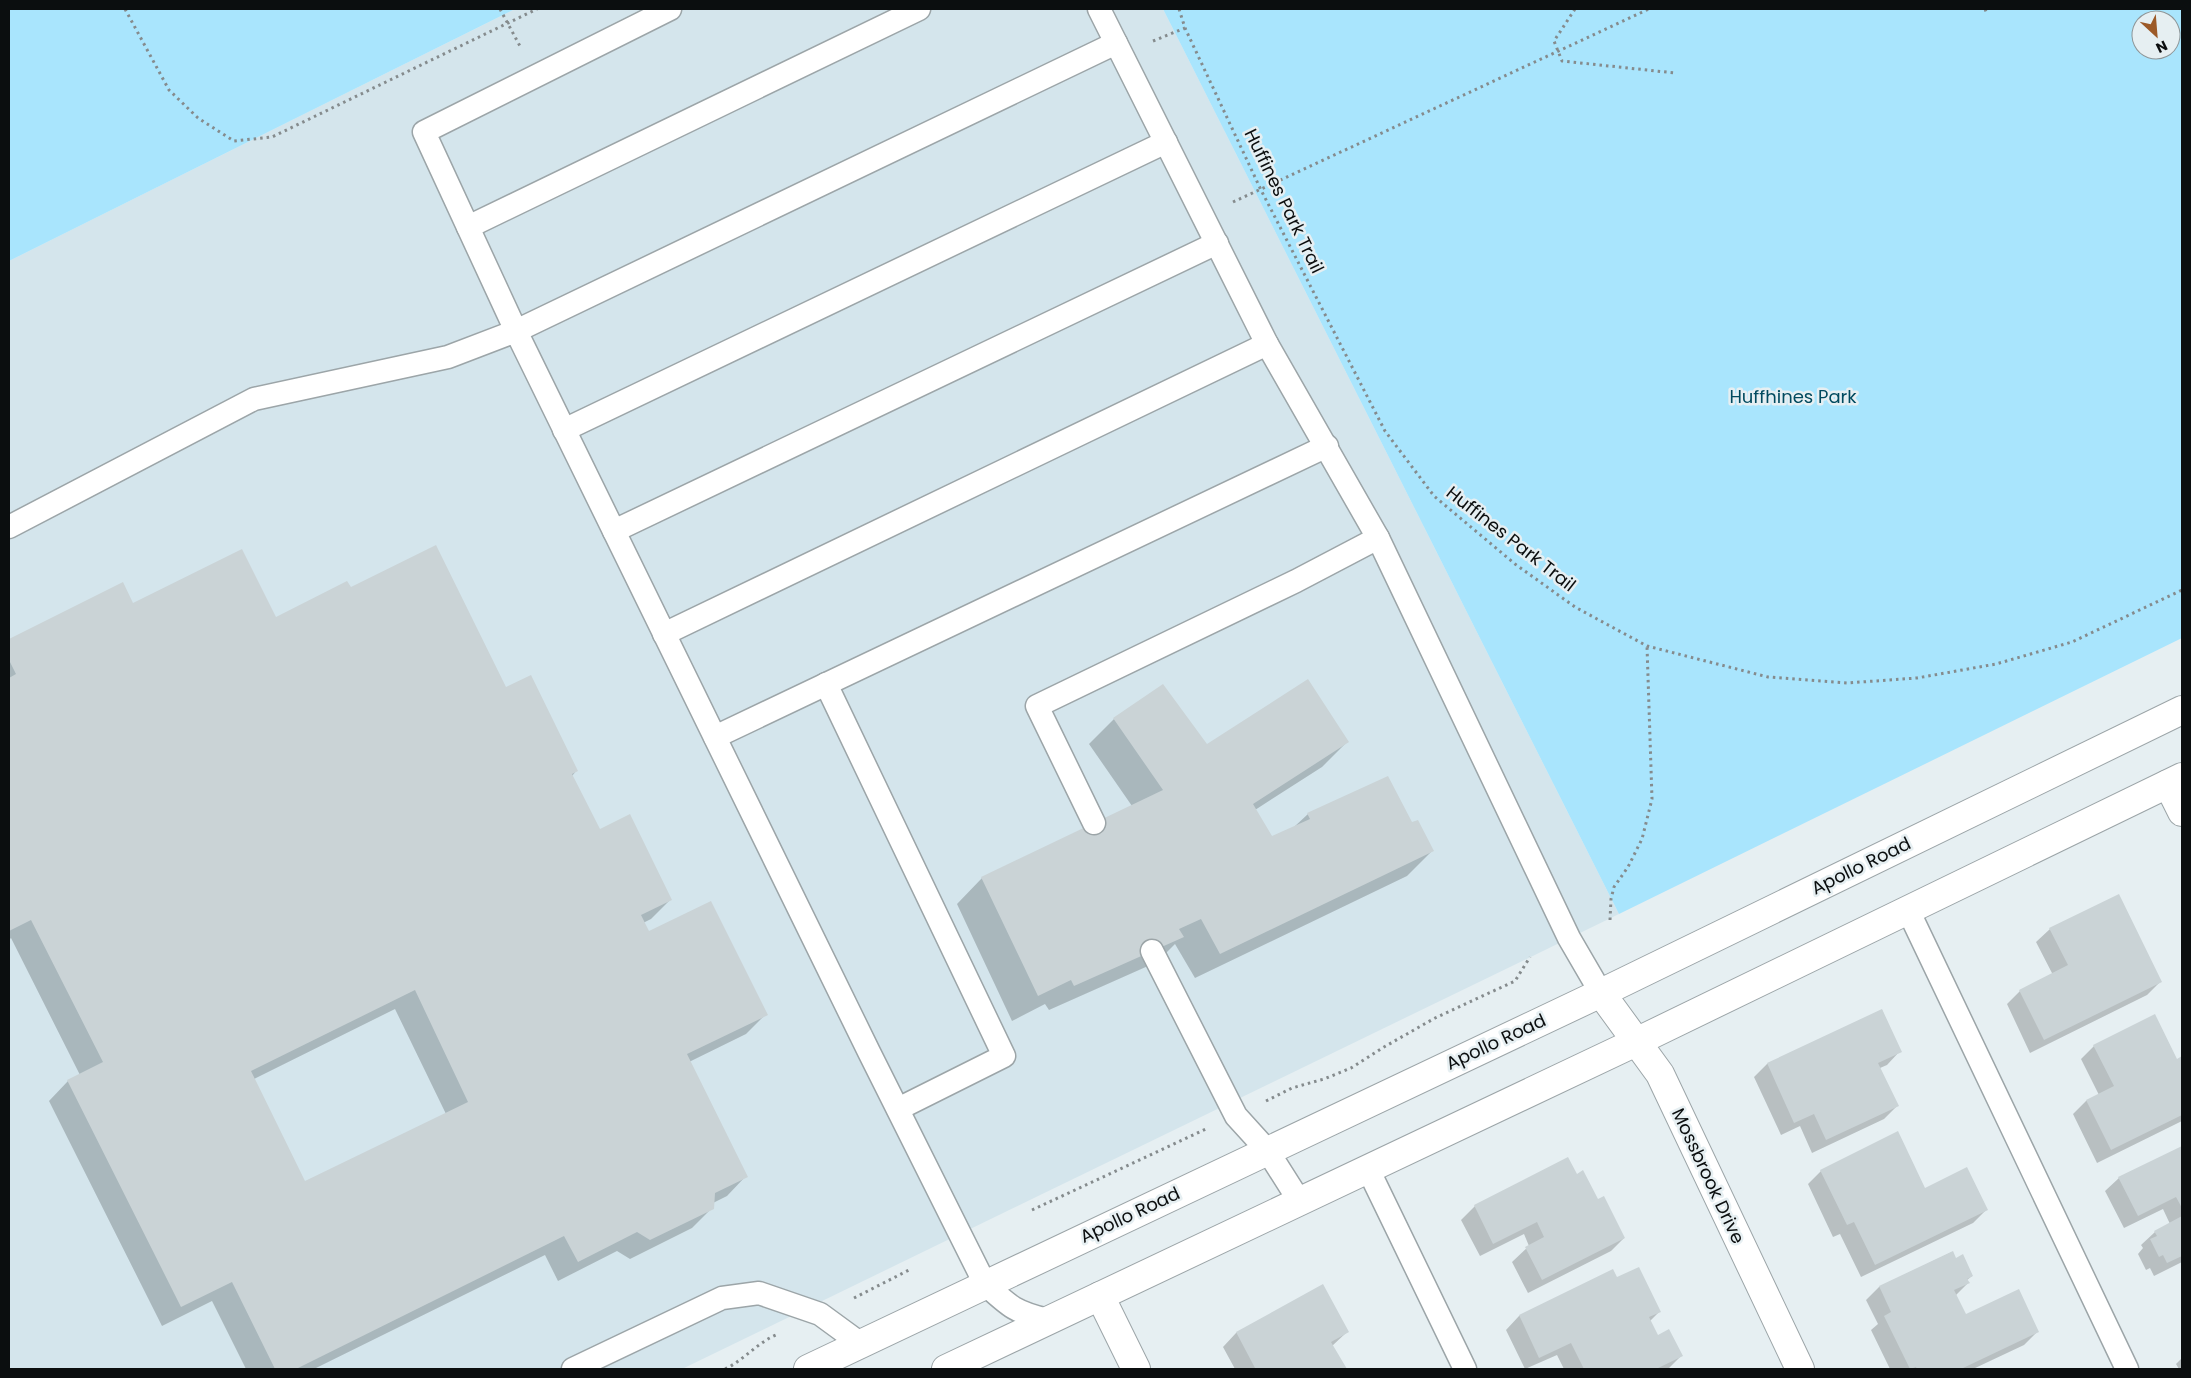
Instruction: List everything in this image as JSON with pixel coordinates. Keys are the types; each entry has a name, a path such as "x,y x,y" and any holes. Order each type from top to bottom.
{"street":[{"name":"Apollo Road","path":"808,1369 1601,993 2182,710"},
{"path":"946,1369 1636,1042 2175,781 2182,812"},
{"name":"Mossbrook Drive","path":"1601,993 1660,1074 1800,1369"},
{"path":"1100,1296 1136,1369"}],"lane":[{"path":"670,9 424,132 516,332 985,1284 1007,1304 1022,1314 1048,1320"},
{"path":"468,227 919,9"},
{"path":"1099,9 1267,344 1378,538 1569,938 1601,993"},
{"path":"9,527 254,400 448,357 516,332 1116,43"},
{"path":"564,430 1166,142"},
{"path":"614,531 1217,243"},
{"path":"664,634 1267,344"},
{"path":"715,737 1326,446"},
{"path":"1094,823 1037,706 1287,585 1378,538"},
{"path":"826,684 1004,1056 898,1109"},
{"path":"1908,910 2128,1369"},
{"path":"1152,951 1236,1116 1267,1150 1300,1202"},
{"path":"1368,1169 1465,1369"},
{"path":"573,1369 722,1298 759,1293 820,1314 861,1344"}],"path":[{"path":"125,9 169,90 198,118 234,141 272,137 537,9"},
{"path":"500,9 535,76"},
{"name":"Huffines Park Trail","path":"1179,9 1185,28 1261,190 1385,431 1434,496 1515,564 1575,607 1647,646 1768,677 1847,683 1916,678 1996,664 2072,642 2182,590"},
{"path":"1575,9 1554,41 1562,61 1675,73"},
{"path":"1203,216 1649,9"},
{"path":"1985,9 1987,14"},
{"path":"1610,920 1611,899 1614,887 1628,867 1642,840 1652,799 1647,646"},
{"path":"1032,1210 1236,1116 1292,1088 1324,1079 1351,1068 1384,1046 1435,1018 1515,981 1530,958"}],"shaded area":[{"path":"515,9 1163,9 1619,914 682,1369 9,1369 9,261"}],"green space":[{"path":"9,9 515,9 9,261"},
{"name":"Huffhines Park","path":"1163,9 2182,9 2182,638 1619,914"}],"building":[{"path":"436,545 506,687 531,675 578,771 572,774 600,829 630,814 672,900 641,915 649,931 711,901 768,1015 687,1054 748,1177 715,1193 714,1209 650,1240 637,1232 578,1262 564,1236 296,1369 275,1369 232,1282 181,1307 67,1080 103,1062 31,920 9,931 9,678 16,674 9,660 9,639 123,582 133,603 242,549 276,617 347,581 351,587","holes":["415,990 468,1102 305,1181 251,1071"]},
{"path":"1308,679 1349,742 1253,804 1272,836 1310,819 1307,813 1388,776 1412,822 1418,820 1434,851 1220,954 1201,919 1179,929 1184,937 1074,986 1071,980 1038,996 981,877 1163,790 1113,718 1163,684 1207,744"},
{"path":"2119,894 2162,982 2044,1040 2019,990 2068,965 2049,928"},
{"path":"1882,1009 1902,1052 1878,1063 1899,1106 1826,1140 1814,1114 1794,1123 1767,1063"},
{"path":"2155,1014 2177,1059 2182,1056 2182,1115 2111,1150 2086,1100 2114,1086 2093,1045"},
{"path":"1898,1131 1925,1188 1967,1167 1988,1210 1875,1265 1854,1222 1847,1225 1820,1170"},
{"path":"2182,1146 2182,1208 2176,1197 2138,1216 2118,1177"},
{"path":"1568,1157 1577,1174 1583,1170 1598,1199 1604,1196 1625,1238 1542,1280 1525,1247 1544,1237 1537,1222 1493,1244 1474,1205"},
{"path":"2182,1216 2182,1256 2167,1263 2163,1255 2159,1257 2150,1239 2157,1236 2154,1231"},
{"path":"1953,1251 1956,1258 1963,1254 1973,1276 1967,1279 1970,1283 1954,1290 1966,1314 2019,1289 2039,1332 1961,1369 1917,1369 1916,1367 1910,1369 1884,1316 1891,1312 1879,1286"},
{"path":"1639,1267 1661,1312 1649,1317 1658,1335 1669,1329 1683,1356 1656,1369 1584,1369 1571,1343 1539,1358 1519,1315 1613,1269 1617,1277"},
{"path":"1323,1284 1349,1332 1331,1342 1347,1369 1253,1369 1255,1368 1236,1332"}]}
